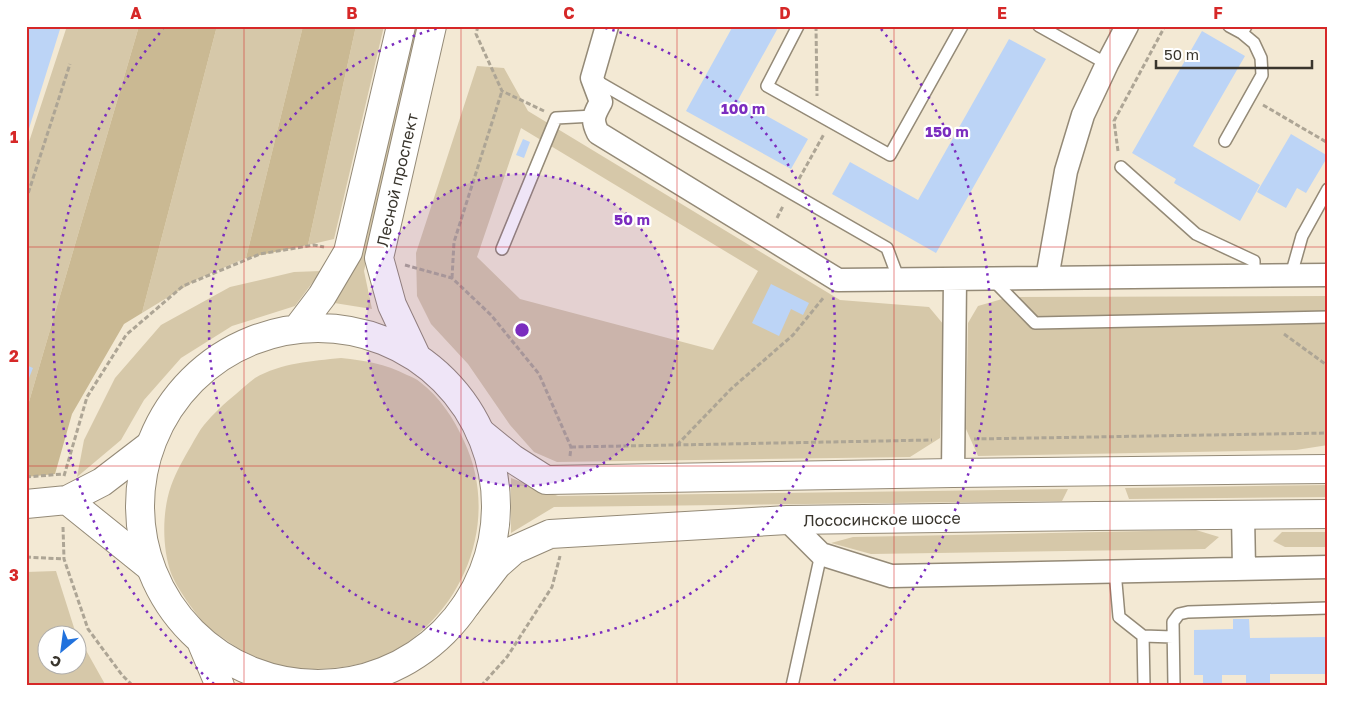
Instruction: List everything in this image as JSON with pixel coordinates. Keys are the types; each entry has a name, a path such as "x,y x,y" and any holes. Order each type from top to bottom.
{"main road":[{"name":"Лесной проспект","path":"297,329 322,296 348,252 401,26"},
{"name":"Лесной проспект","path":"417,358 392,305 379,258 432,26"},
{"path":"297,329 339,329 379,339 417,358 442,379 464,404 480,432 492,468 496,521 491,550 481,579 466,605 443,633 415,656 383,672 346,684 309,684 270,678 234,664 201,641 170,607 149,566 140,526 140,485 150,446 167,410 192,380 223,355 258,338 297,329"},
{"path":"480,432 513,459 546,480 1328,469"},
{"path":"26,504 102,482 150,446"},
{"path":"1093,472 1096,516"},
{"path":"65,492 149,566"},
{"name":"Лососинское шоссе","path":"466,605 497,565 514,550 550,534 566,532 787,520 1328,514"},
{"path":"201,641 220,686"}],"street":[{"path":"607,26 592,78 601,102 594,116 594,125 598,133 838,280 1328,275"},
{"path":"1047,278 1066,171 1083,115 1127,26"},
{"path":"953,473 955,279"},
{"path":"1243,515 1244,568"},
{"path":"787,520 821,554 891,576 1328,567"}],"lane":[{"path":"798,26 766,86 890,156 962,26"},
{"path":"1040,26 1107,64"},
{"path":"1225,141 1262,75 1261,58 1254,43 1244,30 1229,26"},
{"path":"592,78 887,248 899,280"},
{"path":"502,249 556,118 594,116"},
{"path":"1121,167 1196,234 1254,261 1254,276"},
{"path":"1291,275 1302,236 1328,189"},
{"path":"992,279 1035,323 1328,317"},
{"path":"792,686 821,554"},
{"path":"1115,571 1119,617 1143,636 1173,637"},
{"path":"1174,686 1173,622 1178,614 1188,612 1328,608"},
{"path":"1143,636 1144,686"}],"path":[{"path":"478,26 476,34 502,91 556,118"},
{"path":"766,236 830,122 817,104 816,26"},
{"path":"1121,167 1114,121 1165,26"},
{"path":"26,200 70,64"},
{"path":"452,278 454,242 502,91"},
{"path":"1249,97 1328,143"},
{"path":"132,686 88,629 64,559 65,492 87,397 126,335 182,286 260,254 314,245 348,252"},
{"path":"379,258 452,278 491,315 539,374 571,447 570,480"},
{"path":"677,445 731,389 793,335 838,280"},
{"path":"26,477 65,492"},
{"path":"481,686 507,657 552,586 566,532"},
{"path":"26,557 64,559"}],"shaded area":[{"path":"67,26 139,26 26,412 26,151"},
{"path":"139,26 217,26 142,313 124,324 72,414 55,474 26,477 26,412"},
{"path":"217,26 303,26 246,258 198,279 142,313"},
{"path":"303,26 356,26 308,245 246,258"},
{"path":"356,26 384,26 334,239 308,245"},
{"path":"409,26 418,26 364,271 372,309 328,302"},
{"path":"477,66 504,68 528,111 840,300 929,307 944,325 940,438 910,457 557,462 534,452 510,425 468,364 431,324 417,296 416,253","holes":["521,128 758,271 713,350 520,299 477,257"]},
{"path":"321,271 295,306 232,326 181,358 144,400 121,440 77,477 84,440 115,378 161,325 230,287 294,272"},
{"path":"1328,296 1328,445 1296,450 978,456 966,429 968,323 978,306 1009,297"},
{"path":"341,358 383,365 414,378 434,394 446,409 464,441 473,465 478,490 475,540 458,586 444,607 427,626 403,646 387,655 365,663 318,669 295,668 257,658 231,643 202,621 182,593 171,573 166,552 164,530 166,507 175,476 200,430 219,409 247,384 255,378 275,369"},
{"path":"511,478 558,496 1068,489 1062,501 554,507 511,533"},
{"path":"1328,485 1328,497 1129,499 1125,488"},
{"path":"1196,530 1219,537 1205,549 871,554 831,543 853,537"},
{"path":"1282,532 1328,532 1328,547 1285,547 1273,541"},
{"path":"56,571 73,624 38,624 38,674 88,674 88,654 106,686 26,686 26,572"}],"building":[{"path":"30,26 61,26 27,135 26,39"},
{"path":"733,26 779,26 738,100 808,139 791,169 686,111"},
{"path":"1202,31 1245,56 1193,146 1260,185 1240,221 1174,183 1176,179 1132,153"},
{"path":"1009,39 1046,59 936,253 832,194 850,162 918,200"},
{"path":"1291,134 1328,156 1306,193 1297,188 1286,208 1257,192"},
{"path":"523,139 530,142 524,158 516,155"},
{"path":"771,284 809,303 803,315 791,309 779,336 752,323"},
{"path":"26,365 33,368 29,378 26,377"},
{"path":"1233,619 1249,619 1250,638 1328,637 1328,674 1270,674 1270,686 1246,686 1246,675 1222,675 1222,686 1203,686 1203,675 1194,675 1194,630 1233,629"}]}
